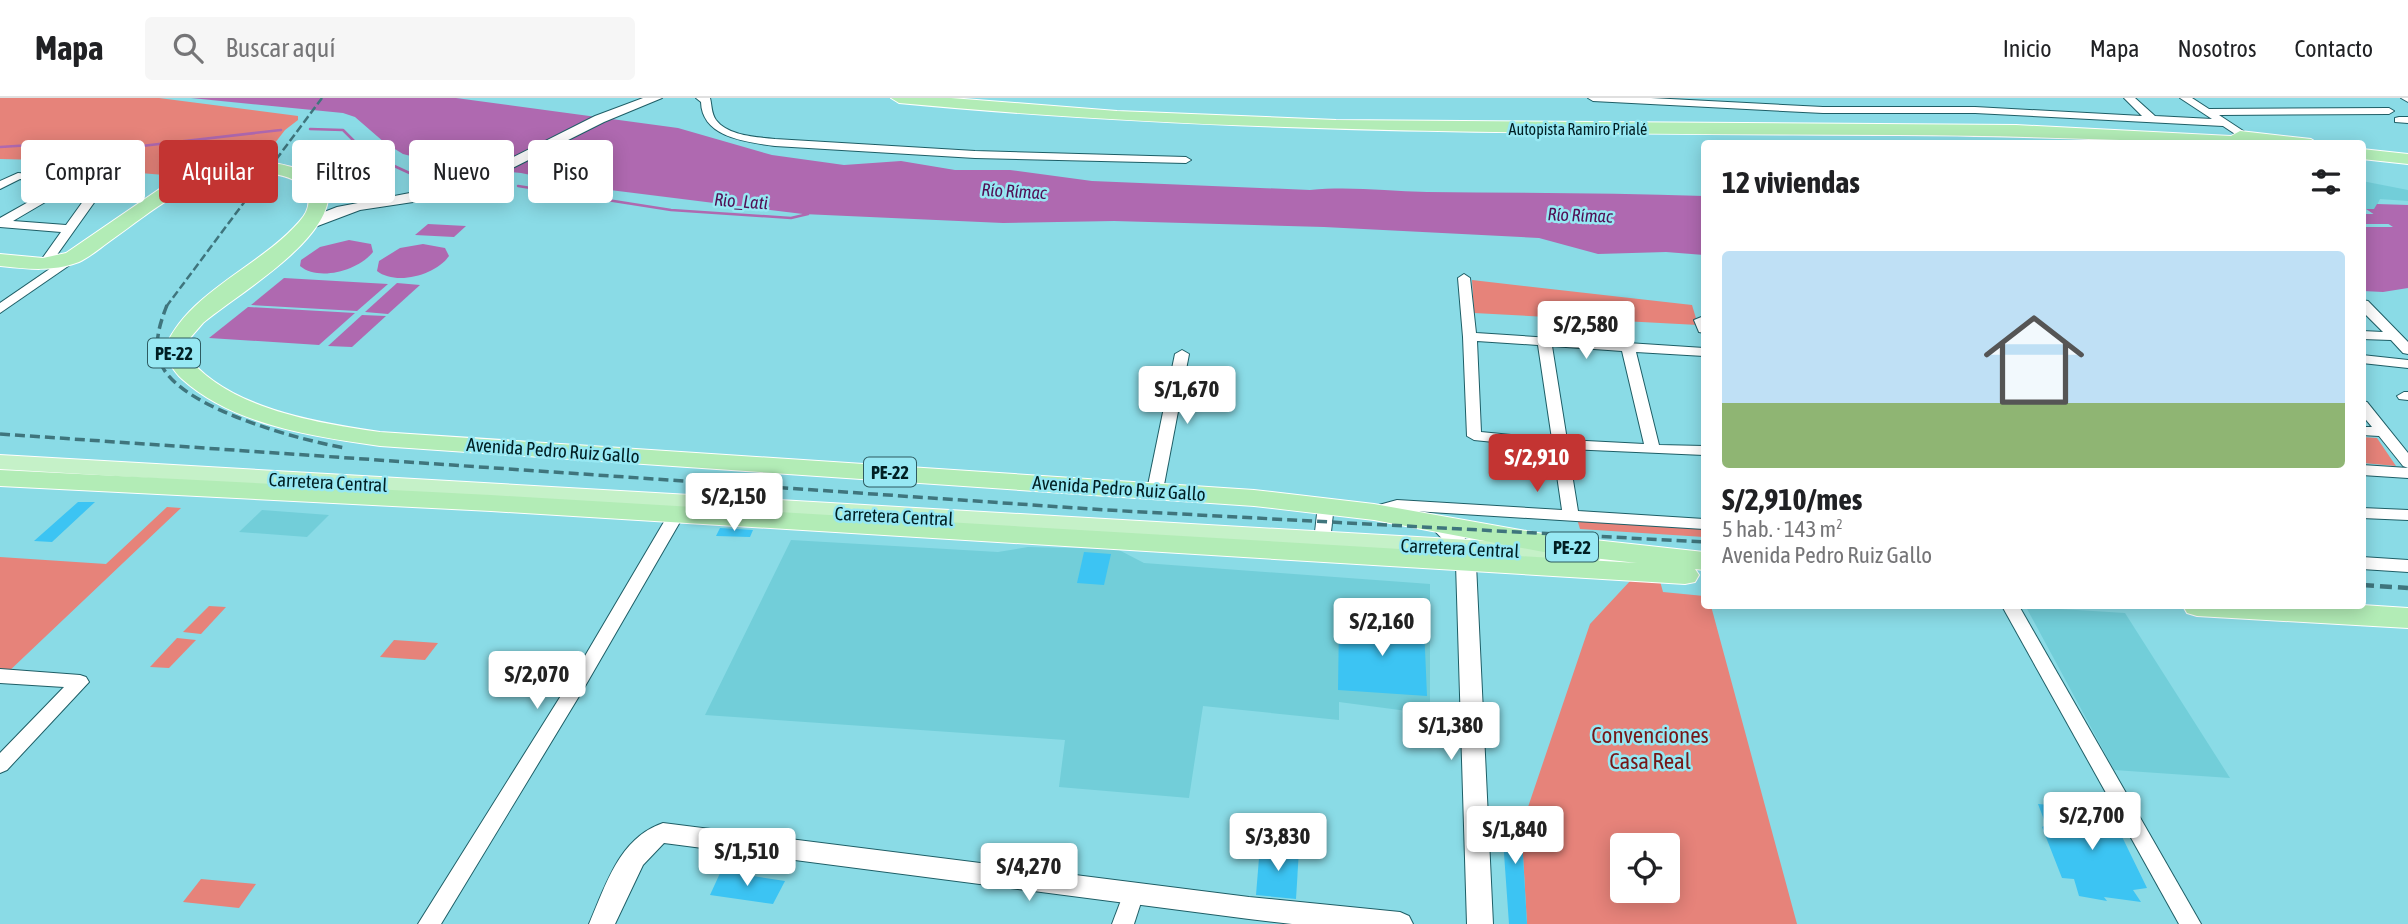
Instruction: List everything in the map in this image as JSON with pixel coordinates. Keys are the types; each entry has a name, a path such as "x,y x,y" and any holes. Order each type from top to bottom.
{"highway":[{"name":"Autopista Ramiro Prialé","path":"899,98 1068,114 1277,124 1455,128 2062,131 2233,140"},
{"name":"Autopista Ramiro Prialé","path":"993,98 1174,111 1336,117 1989,120 2239,140"},
{"path":"2366,149 2408,153"},
{"path":"2366,154 2408,159"},
{"path":"0,260 45,263 73,257 184,181 222,171 278,169 300,174 316,190 319,200 317,210 307,226"},
{"name":"Avenida Pedro Ruiz Gallo","path":"307,226 187,326 174,348 176,358 198,381 226,398 265,414 320,431 380,439 1155,490 1326,505 1549,544 1701,562"},
{"name":"Carretera Central","path":"0,478 1156,543 1260,563 1465,563 1701,576"},
{"path":"2366,601 2408,604"},
{"path":"2289,609 2408,618"}],"main road":[{"name":"Carretera Central","path":"0,462 1322,541 1465,563 1701,562"}],"street":[{"path":"307,226 355,205 451,191 487,178 610,115 656,98"},
{"path":"701,98 706,100 705,113 711,122 733,134 777,142 898,151 1186,160"},
{"path":"1593,98 1733,102 1824,110 1975,110 2222,123"},
{"path":"2129,98 2152,118"},
{"path":"2185,98 2250,140"},
{"path":"2206,112 2389,111"},
{"path":"0,186 21,176"},
{"path":"0,223 35,203"},
{"path":"45,263 88,203"},
{"path":"0,223 70,229"},
{"path":"0,309 73,257"},
{"path":"1464,278 1470,337 1474,436 1559,444 1701,451"},
{"path":"2366,307 2408,350"},
{"path":"2366,335 2395,336"},
{"path":"1470,337 1701,352"},
{"path":"1544,341 1571,515"},
{"path":"1628,346 1652,447"},
{"path":"1155,490 1182,355"},
{"path":"2366,359 2408,364"},
{"path":"2366,410 2408,463"},
{"path":"2366,431 2384,432"},
{"path":"2366,470 2408,473"},
{"path":"1322,541 1326,505"},
{"path":"1374,512 1397,505 1701,523"},
{"path":"2366,513 2408,516"},
{"path":"429,924 578,683 676,515"},
{"path":"1440,526 1465,563 1480,924"},
{"path":"2366,563 2408,566"},
{"path":"2013,609 2190,924"},
{"path":"0,676 80,682 0,765"},
{"path":"602,924 629,864 643,844 663,833 1400,924"},
{"path":"1124,924 1133,893"}],"shaded area":[{"path":"2366,182 2408,190 2408,201 2380,199 2375,209 2366,209"},
{"path":"262,510 329,515 307,537 239,532"},
{"path":"791,540 998,552 1028,547 1117,549 1144,563 1430,584 1430,714 1339,702 1339,720 1203,706 1189,798 1059,787 1065,740 705,715"},
{"path":"2027,609 2125,613 2230,778 2114,770"}],"green space":[{"path":"0,98 159,98 298,116 298,120 277,140 159,140 159,175 145,173 145,140 21,140 21,160 0,159"},
{"path":"1472,280 1692,305 1698,325 1474,313"},
{"path":"2366,437 2377,438 2396,466 2366,463"},
{"path":"167,507 181,508 6,674 0,673 0,557 106,564"},
{"path":"1577,519 1701,526 1701,537 1580,529"},
{"name":"Convenciones Casa Real","path":"1631,580 1660,581 1663,592 1701,596 1701,609 1712,609 1797,924 1527,924 1522,838 1526,813 1590,624"},
{"path":"209,606 226,607 201,634 183,632"},
{"path":"177,638 196,640 169,668 150,667"},
{"path":"394,640 438,643 425,660 380,657"},
{"path":"201,879 256,884 239,908 183,902"}],"water":[{"path":"191,98 456,98 678,128 772,155 844,165 901,161 955,170 1010,170 1092,181 1310,190 1701,196 1701,255 1666,252 1598,254 1539,238 1324,227 1114,221 1003,223 803,214 613,190 613,140 528,140 528,174 514,172 514,140 409,140 409,156 395,149 395,140 382,140 355,117 343,113"},
{"path":"2377,204 2408,205 2408,288 2383,292 2366,291 2366,227 2393,227 2366,209 2374,209"},
{"path":"428,224 466,226 454,237 415,235"},
{"path":"349,240 371,244 373,252 358,264 338,272 317,273 300,266 301,260 320,247"},
{"path":"423,244 445,248 449,256 435,268 415,276 394,278 377,271 379,261 400,248"},
{"path":"284,278 388,284 357,311 251,305"},
{"path":"397,283 420,285 388,314 365,312"},
{"path":"248,307 355,313 319,345 209,338"},
{"path":"362,315 386,316 352,347 328,346"}],"building":[{"path":"78,502 95,502 52,542 34,541"},
{"path":"720,528 753,530 750,537 716,536"},
{"path":"1084,552 1111,554 1104,585 1077,583"},
{"path":"1339,620 1424,626 1427,696 1338,690"},
{"path":"2038,804 2109,810 2147,888 2133,890 2141,902 2104,897 2107,901 2079,896 2074,879 2062,878 2042,827 2046,825"},
{"path":"1501,811 1526,813 1522,838 1527,924 1509,924"},
{"path":"1260,846 1299,850 1296,899 1256,895"},
{"path":"721,871 785,881 773,904 710,895"}],"waterway":[{"name":"Rio_Lati","path":"310,129 343,130 366,153 409,173"},
{"name":"Rio_Lati","path":"0,147 48,144 133,147 281,130"},
{"name":"Rio_Lati","path":"518,186 671,210 791,218 808,214"},
{"name":"Río Rímac","path":"2366,219 2408,219"}],"railway":[{"path":"167,306 322,98"},
{"path":"167,306 157,344 163,368 176,383 195,397 246,421 345,448"},
{"path":"0,434 1106,510 1701,542"},
{"path":"2366,585 2408,588"}]}
